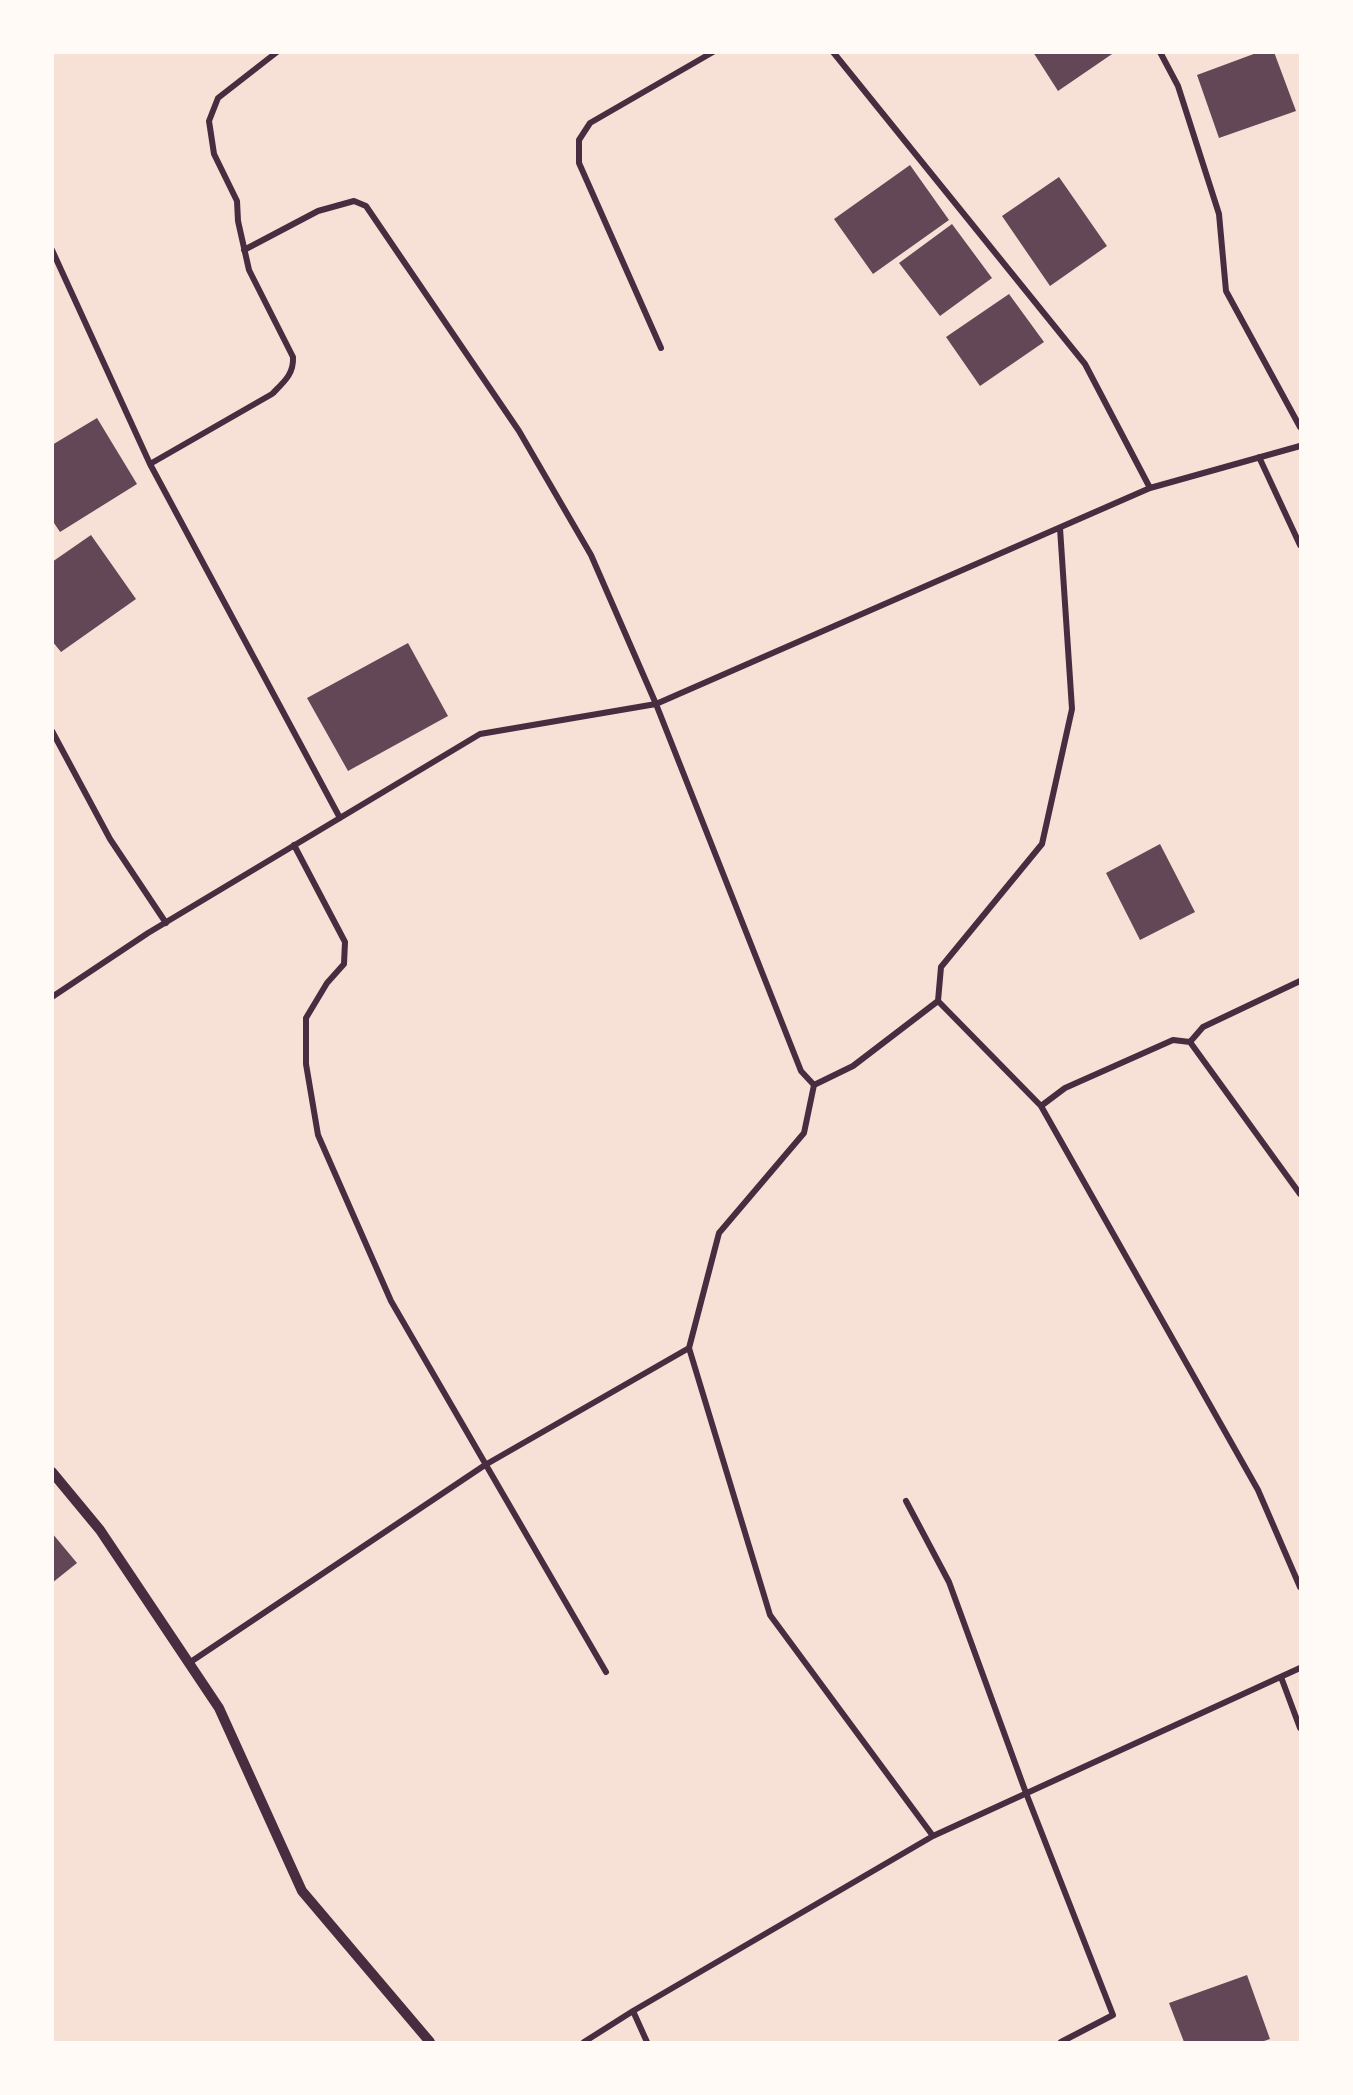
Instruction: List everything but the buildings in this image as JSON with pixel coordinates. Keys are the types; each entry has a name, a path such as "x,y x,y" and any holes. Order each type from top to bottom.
{"street":[{"path":"150,464 272,394 287,379 293,368 293,357 249,270 238,221 237,201 214,154 209,121 218,98 277,52"},
{"path":"661,348 579,163 579,140 590,123 713,52"},
{"path":"832,52 1085,364 1150,489"},
{"path":"1160,52 1178,86 1220,214 1226,291 1300,427"},
{"path":"244,250 318,211 354,201 366,206 519,431 591,555 656,704 801,1071 814,1085"},
{"path":"52,250 150,464 340,818"},
{"path":"52,997 166,923 480,734 656,704 1150,489 1300,446"},
{"path":"1259,457 1300,545"},
{"path":"814,1085 853,1066 938,1001 941,967 1042,844 1072,709 1060,528"},
{"path":"52,731 110,840 166,923"},
{"path":"294,845 345,942 344,964 327,983 306,1018 306,1064 318,1135 392,1301 606,1672"},
{"path":"1190,1042 1203,1027 1300,981"},
{"path":"938,1001 1041,1106 1258,1490 1300,1587"},
{"path":"1041,1106 1065,1088 1173,1040 1190,1042 1300,1194"},
{"path":"814,1085 804,1133 719,1233 689,1348 770,1615 933,1836"},
{"path":"189,1663 485,1465 689,1348"},
{"path":"52,1472 100,1530 219,1708 302,1891 430,2043"},
{"path":"906,1501 949,1582 1026,1793 1113,2016 1061,2043"},
{"path":"584,2043 633,2011 933,1836 1300,1668"},
{"path":"1281,1677 1300,1728"},
{"path":"633,2011 647,2043"}]}
